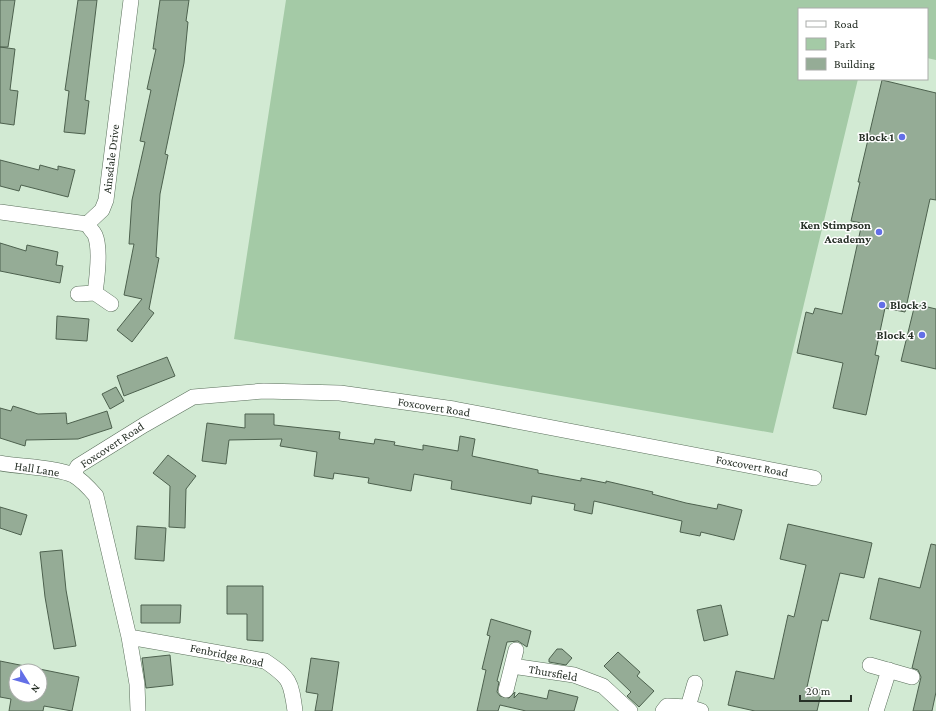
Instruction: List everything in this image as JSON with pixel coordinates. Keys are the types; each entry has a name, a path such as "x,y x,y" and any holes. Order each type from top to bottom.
{"street":[{"name":"Ainsdale Drive","path":"87,224 102,210 106,200 131,0"},
{"path":"0,212 87,224 95,235 98,274 95,293"},
{"path":"78,294 95,293 111,304"},
{"name":"Foxcovert Road","path":"73,476 78,466 144,425 193,397 264,392 340,393 454,409 814,478"},
{"name":"Hall Lane","path":"0,463 41,468 73,476"},
{"path":"73,476 88,486 96,496 129,637 137,684 138,711"},
{"name":"Fenbridge Road","path":"129,637 265,661 280,671 289,680 295,711"},
{"name":"Thursfield","path":"506,690 516,650"},
{"path":"870,665 912,677"},
{"name":"Thursfield","path":"512,666 574,676 603,686 630,711"},
{"path":"876,711 889,670"},
{"path":"665,709 694,709 695,684"}],"green space":[{"path":"286,0 936,0 936,60 928,58 928,8 798,8 798,80 858,80 773,433 234,339"}],"building":[{"path":"0,0 15,0 8,47 0,47"},
{"path":"78,0 97,0 85,100 89,101 85,134 64,132 69,91 65,90"},
{"path":"160,0 189,0 186,21 188,22 184,63 165,154 168,155 160,194 156,257 159,258 149,309 154,313 132,342 117,330 142,299 124,295 134,244 129,244 132,200 145,142 140,141 151,90 147,89 156,49 153,49"},
{"path":"0,47 15,49 10,90 18,91 14,125 0,123"},
{"name":"Block 3","path":"882,80 936,93 936,200 930,199 905,312 885,308 875,355 879,356 866,415 833,408 843,363 797,353 806,312 813,314 815,308 842,314 862,223 851,221 860,182 858,182"},
{"path":"0,160 39,170 40,165 58,170 58,166 75,170 68,197 21,185 19,191 0,186"},
{"path":"0,243 26,251 27,245 58,252 56,265 63,266 60,283 0,271"},
{"name":"Block 4","path":"915,304 936,309 936,369 901,361"},
{"path":"57,316 89,319 87,341 56,339"},
{"path":"167,357 175,376 124,396 117,376"},
{"path":"116,387 124,401 110,409 102,394"},
{"path":"13,406 38,414 66,413 67,424 107,411 112,428 78,439 26,440 25,446 0,438 0,408 11,411"},
{"path":"245,414 274,414 274,425 340,432 339,439 374,444 375,439 395,442 394,445 423,450 423,445 458,451 460,436 475,439 472,456 538,470 538,473 581,481 581,478 606,483 606,481 653,492 652,494 686,503 717,509 718,504 742,510 734,540 701,532 700,536 680,532 682,521 594,501 592,514 574,510 575,504 532,496 531,504 451,489 452,481 414,474 411,491 368,483 369,478 334,473 333,479 314,476 317,452 280,446 282,439 229,440 226,464 202,461 207,423 245,428"},
{"path":"168,455 196,476 186,489 185,528 169,527 170,486 153,473"},
{"path":"0,507 27,515 21,535 0,528"},
{"path":"788,524 872,543 864,578 840,573 828,621 822,620 807,687 822,690 817,711 755,711 728,705 736,671 774,679 788,615 794,617 806,565 780,559"},
{"path":"137,526 166,528 164,561 135,559"},
{"path":"931,544 936,545 936,692 932,711 913,711 921,677 918,670 912,668 921,631 870,619 879,578 920,588"},
{"path":"62,550 66,590 76,646 54,649 45,597 40,552"},
{"path":"227,586 263,586 263,641 247,640 247,614 227,614"},
{"path":"141,605 181,605 180,623 141,623"},
{"path":"721,605 728,635 704,641 697,610"},
{"path":"491,619 531,631 527,647 518,641 507,642 497,681 499,682 497,692 500,696 509,698 515,692 514,698 519,693 547,699 549,690 578,697 574,711 526,711 500,705 498,711 477,711 486,670 482,669 490,636 487,635"},
{"path":"557,649 562,649 572,658 566,665 549,662 549,659"},
{"path":"618,652 640,672 637,676 654,691 639,707 627,696 631,692 604,666"},
{"path":"170,655 173,685 146,688 142,658"},
{"path":"311,658 339,662 332,711 315,711 318,694 306,692"},
{"path":"0,661 10,663 8,663 8,698 0,697"},
{"path":"48,671 79,677 72,711 44,706 43,711 9,711 10,703 48,703"}],"place":[{"name":"Block 1","path":"902,137"},
{"name":"Ken Stimpson Academy","path":"879,232"},
{"name":"Block 3","path":"882,305"},
{"name":"Block 4","path":"922,335"}]}
